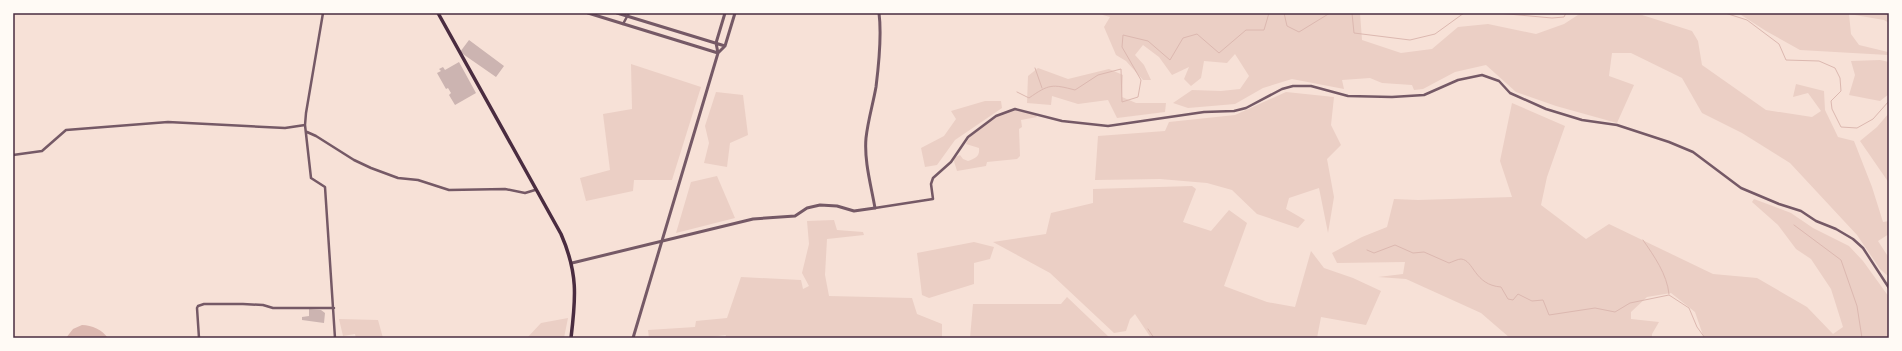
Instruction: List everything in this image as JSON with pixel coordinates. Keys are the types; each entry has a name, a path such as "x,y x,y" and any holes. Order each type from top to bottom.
{"main road":[{"path":"438,13 561,234 572,263 575,289 571,338"}],"street":[{"path":"323,13 306,102 305,125 311,178 325,187 335,338"},
{"path":"588,13 718,53"},
{"path":"617,13 628,14 725,46"},
{"path":"633,338 718,53 716,43 725,13"},
{"path":"718,53 725,46 735,13"},
{"path":"875,208 869,172 866,140 868,117 876,88 879,48 879,13"},
{"path":"623,24 628,14"},
{"path":"572,263 753,219 795,216 807,208 820,205 837,206 854,211 933,199 931,184 933,178 951,162 968,137 996,116 1014,109 1062,121 1108,126 1204,112 1234,111 1246,108 1282,89 1293,86 1311,86 1348,96 1392,97 1424,95 1458,80 1482,75 1499,81 1510,93 1546,109 1582,120 1617,126 1669,142 1693,152 1741,188 1779,204 1801,211 1816,221 1836,229 1853,239 1864,248 1889,288"},
{"path":"13,155 42,151 66,130 168,122 285,128 305,125"},
{"path":"307,132 371,168 398,178 418,180 449,190 505,189 525,193 536,190"},
{"path":"199,338 197,308 198,306 204,304 263,305 273,308 334,308"}],"shaded area":[{"path":"1096,13 1360,13 1362,40 1401,53 1432,49 1458,27 1488,24 1536,34 1564,24 1581,13 1636,13 1692,31 1698,41 1702,65 1766,110 1812,117 1821,111 1808,93 1793,97 1796,84 1824,91 1825,110 1838,137 1854,141 1872,187 1883,222 1889,221 1889,234 1878,241 1889,258 1889,277 1880,269 1857,235 1790,163 1742,133 1702,113 1682,78 1631,53 1612,53 1609,76 1634,85 1617,123 1556,106 1516,92 1486,65 1455,72 1423,89 1414,90 1412,85 1382,83 1370,78 1342,80 1344,89 1292,79 1263,88 1235,104 1188,108 1173,103 1192,90 1221,91 1240,89 1249,76 1235,54 1227,63 1204,61 1201,78 1191,86 1184,79 1189,67 1172,75 1159,57 1143,45 1135,55 1144,65 1151,80 1143,80 1126,61 1116,55 1104,27 1110,17"},
{"path":"1738,13 1889,13 1889,23 1884,20 1849,14 1851,34 1859,45 1888,52 1888,55 1800,50"},
{"path":"1880,60 1889,62 1889,94 1880,101 1849,95 1855,75 1851,61"},
{"path":"631,64 701,87 672,180 634,180 633,191 586,201 580,178 610,170 603,114 632,109"},
{"path":"1038,68 1068,79 1109,69 1123,75 1122,97 1136,103 1166,103 1165,112 1117,118 1108,100 1078,104 1052,96 1051,105 1027,103 1028,76"},
{"path":"716,92 743,95 748,135 730,143 727,167 704,163 709,143 705,126"},
{"path":"1286,92 1334,97 1331,125 1341,145 1327,159 1334,197 1328,233 1319,188 1289,198 1286,209 1305,220 1298,228 1257,214 1232,190 1207,183 1160,179 1095,180 1098,136 1165,131 1169,122 1235,115"},
{"path":"985,101 1001,101 1002,108 955,140 937,165 925,167 921,148 944,136 956,119 951,111"},
{"path":"1512,103 1565,126 1547,177 1541,205 1586,239 1609,224 1713,274 1757,278 1807,307 1833,334 1843,327 1831,289 1811,259 1796,249 1778,225 1752,202 1754,199 1791,213 1813,228 1849,246 1863,261 1889,297 1889,338 1704,338 1695,312 1671,293 1647,297 1631,312 1631,319 1659,322 1652,334 1652,338 1510,338 1481,313 1406,279 1378,277 1403,274 1405,262 1337,263 1332,253 1362,237 1387,227 1394,199 1418,200 1512,197 1500,161"},
{"path":"1012,109 1035,114 1037,117 1021,120 1022,127 1019,129 1020,156 1017,159 987,162 986,166 957,171 953,158 960,155 963,159 968,161 976,157 979,153 979,148 966,144 973,134 993,119"},
{"path":"1889,113 1889,183 1860,141 1877,127"},
{"path":"717,176 735,218 676,233 691,182"},
{"path":"1192,186 1196,189 1183,222 1211,231 1229,210 1247,223 1224,286 1267,302 1295,307 1311,251 1324,268 1353,278 1381,291 1366,325 1321,317 1317,338 1151,338 1135,314 1130,319 1126,331 1114,333 1050,273 993,242 1046,234 1051,213 1093,203 1093,189"},
{"path":"834,220 837,230 863,232 864,235 827,239 825,275 829,296 912,298 917,314 942,324 942,338 725,338 726,335 703,338 649,338 648,330 695,327 696,321 727,318 741,277 801,280 803,289 809,286 802,273 809,244 807,221"},
{"path":"974,242 994,247 990,259 974,263 974,284 929,298 922,295 917,253"},
{"path":"1067,297 1110,338 970,338 973,304 1061,304"},
{"path":"568,318 564,338 527,338 541,323"},
{"path":"339,319 378,320 383,338 356,338 355,334 343,336"},
{"path":"82,325 96,328 108,338 66,338 73,329"}],"building":[{"path":"469,40 504,66 496,77 460,52"},
{"path":"459,62 476,93 455,105 449,95 451,93 448,88 446,89 437,73 441,71 439,69 443,67 445,70"},
{"path":"309,309 321,310 325,313 324,323 302,320 302,317 309,316"}],"waterway":[{"path":"1017,92 1029,98 1041,90 1051,86 1075,90 1098,75 1121,69 1122,102 1138,97 1141,80 1122,47 1123,35 1148,41 1170,60 1183,38 1197,34 1219,53 1246,30 1264,30 1269,13"},
{"path":"1284,13 1287,26 1299,32 1330,13"},
{"path":"1352,13 1354,33 1410,40 1435,34 1464,13"},
{"path":"1497,13 1552,18 1564,17 1566,13"},
{"path":"1725,13 1747,20 1779,44 1786,60 1819,61 1835,68 1840,78 1841,91 1831,101 1832,109 1841,127 1857,128 1873,119 1889,101"},
{"path":"1035,68 1042,88"},
{"path":"1794,225 1841,260 1857,306 1862,338"},
{"path":"1643,240 1663,272 1669,294"},
{"path":"1367,250 1374,253 1395,245 1413,253 1424,252 1449,263 1460,259 1465,260 1485,282 1501,287 1508,299 1513,300 1518,294 1532,301 1543,300 1549,315 1595,308 1615,312 1630,303 1669,295 1689,308 1697,327 1705,338"},
{"path":"1148,329 1154,338"}]}
